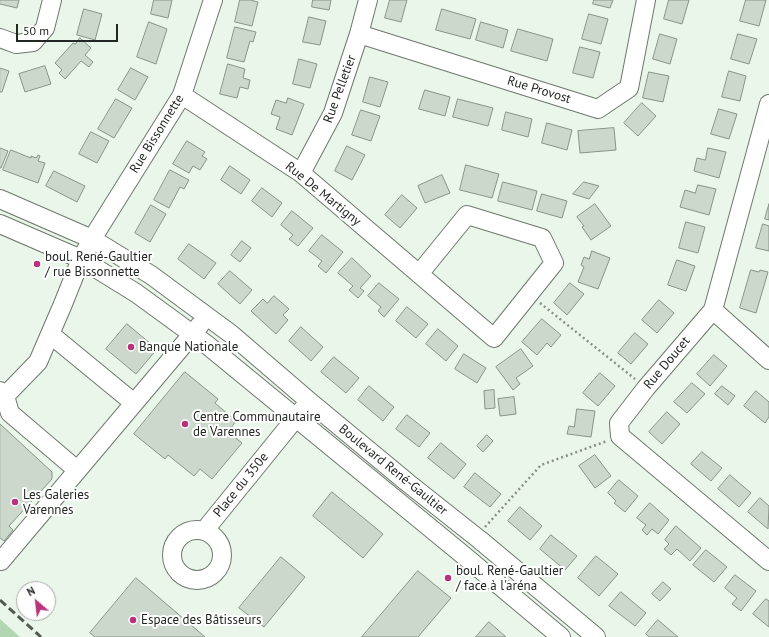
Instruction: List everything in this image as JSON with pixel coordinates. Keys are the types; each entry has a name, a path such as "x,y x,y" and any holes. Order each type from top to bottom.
{"street":[{"path":"0,38 16,44 33,42 45,28 52,0"},
{"name":"Rue Bissonnette","path":"3,394 38,362 81,259 182,95 213,0"},
{"name":"Rue Pelletier","path":"301,173 333,113 359,34 368,0"},
{"name":"Rue Provost","path":"359,34 598,109 629,88 646,0"},
{"name":"Rue De Martigny","path":"182,95 301,173 419,274 494,338 554,263 542,238 467,215 419,274"},
{"name":"Rue Doucet","path":"620,436 619,423 646,388 713,310 769,104"},
{"name":"Boulevard René-Gaultier","path":"0,199 92,239 151,275 230,334 408,483 476,537 596,637"},
{"name":"Boulevard René-Gaultier","path":"0,224 81,259 136,292 206,344 296,417 561,637"},
{"path":"713,310 769,360"},
{"path":"0,561 207,317"},
{"path":"50,334 134,403"},
{"path":"3,394 10,413 77,470"},
{"name":"Place du 350e","path":"204,531 309,401"},
{"path":"620,436 769,561"},
{"path":"395,499 408,483"}],"path":[{"path":"530,294 646,388"},
{"path":"476,537 541,464 620,436"}],"green space":[{"path":"0,619 20,637 0,637"}],"building":[{"path":"0,0 19,0 17,8 0,4"},
{"path":"154,0 172,0 168,18 151,14"},
{"path":"240,0 258,2 252,26 235,22"},
{"path":"313,0 331,0 329,10 312,7"},
{"path":"390,0 407,0 401,22 385,18"},
{"path":"594,0 613,0 610,8 593,4"},
{"path":"669,0 689,0 682,24 664,19"},
{"path":"746,0 766,0 759,26 740,21"},
{"path":"84,9 102,14 95,40 77,35"},
{"path":"442,9 476,19 470,39 436,30"},
{"path":"589,14 608,19 601,44 582,39"},
{"path":"309,17 326,21 320,45 303,42"},
{"path":"149,22 167,29 156,64 137,57"},
{"path":"481,22 508,30 503,48 476,40"},
{"path":"235,27 256,32 253,42 250,41 244,62 227,58"},
{"path":"518,29 553,39 547,61 511,51"},
{"path":"660,34 677,39 670,64 653,59"},
{"path":"738,34 757,39 749,64 731,59"},
{"path":"80,38 91,48 85,55 93,62 89,67 81,61 65,79 59,73 62,70 55,63 73,43 75,44"},
{"path":"580,47 600,52 593,78 573,73"},
{"path":"299,59 317,64 310,88 293,84"},
{"path":"228,64 245,69 243,78 250,80 248,89 240,87 237,98 220,94"},
{"path":"45,66 51,84 25,92 19,74"},
{"path":"0,68 9,71 2,92 0,92"},
{"path":"131,68 148,77 135,100 118,90"},
{"path":"729,71 746,76 740,101 722,97"},
{"path":"649,72 669,76 663,102 643,98"},
{"path":"370,77 388,82 380,107 363,102"},
{"path":"425,90 450,97 445,116 419,109"},
{"path":"288,98 304,104 292,135 276,129 280,117 271,114 276,100 286,103"},
{"path":"116,99 132,108 114,138 98,129"},
{"path":"458,99 493,108 488,126 453,117"},
{"path":"642,103 656,116 638,136 624,123"},
{"path":"719,109 737,114 729,139 711,134"},
{"path":"361,110 380,116 371,141 352,135"},
{"path":"506,112 532,119 528,137 502,130"},
{"path":"547,123 572,130 567,150 542,143"},
{"path":"614,128 616,150 580,153 578,131"},
{"path":"91,132 109,141 97,163 79,154"},
{"path":"187,141 205,152 202,156 207,159 200,170 193,166 189,173 173,164"},
{"path":"347,146 365,155 352,180 335,171"},
{"path":"0,148 8,151 1,168 0,168"},
{"path":"708,148 726,152 719,178 694,171 697,158 705,160"},
{"path":"11,150 31,158 31,156 36,158 38,155 40,156 38,161 45,163 38,183 3,170"},
{"path":"466,165 499,174 492,198 460,190"},
{"path":"230,166 250,180 241,194 221,180"},
{"path":"170,170 189,180 184,189 180,187 169,208 154,200"},
{"path":"54,171 85,186 77,202 46,186"},
{"path":"442,175 450,193 425,203 418,186"},
{"path":"503,182 537,191 532,210 498,201"},
{"path":"584,182 599,186 589,199 573,194"},
{"path":"698,185 716,189 709,215 680,207 685,190 695,193"},
{"path":"262,188 282,203 272,217 252,201"},
{"path":"542,194 567,201 562,218 537,211"},
{"path":"402,195 417,208 400,228 385,215"},
{"path":"595,204 611,226 591,240 582,227 584,226 577,217"},
{"path":"769,204 769,220 765,219"},
{"path":"151,205 166,214 150,242 135,233"},
{"path":"292,211 313,228 298,246 289,239 293,235 281,225"},
{"path":"686,222 705,227 698,253 679,248"},
{"path":"763,224 769,226 769,251 756,248"},
{"path":"322,235 343,252 326,273 318,266 322,261 309,251"},
{"path":"242,241 251,248 240,262 231,255"},
{"path":"189,244 216,263 204,279 178,259"},
{"path":"592,251 610,258 598,289 578,282 584,267 581,265 584,257 589,259"},
{"path":"352,258 371,276 360,288 364,291 358,298 349,290 353,286 338,273"},
{"path":"677,260 695,266 686,291 668,285"},
{"path":"751,270 768,272 756,313 740,308"},
{"path":"230,271 252,290 240,304 218,284"},
{"path":"379,283 399,299 384,317 378,311 381,307 368,296"},
{"path":"570,283 584,294 567,315 554,303"},
{"path":"274,296 289,309 283,315 288,320 276,334 251,311 263,299 267,303"},
{"path":"659,300 674,313 657,333 642,320"},
{"path":"407,307 428,324 416,338 396,321"},
{"path":"542,319 561,335 551,347 547,343 537,355 522,342"},
{"path":"127,324 157,349 136,374 106,349"},
{"path":"301,327 323,347 311,361 289,341"},
{"path":"438,329 458,346 446,361 426,344"},
{"path":"635,333 648,344 631,364 618,353"},
{"path":"521,349 533,366 516,378 520,384 513,390 496,367"},
{"path":"464,354 486,368 477,383 455,369"},
{"path":"714,355 727,366 710,386 697,374"},
{"path":"334,357 359,378 346,393 321,372"},
{"path":"185,372 218,399 215,403 236,421 228,432 242,443 212,479 200,469 194,476 168,455 165,459 134,434"},
{"path":"600,373 615,386 598,406 583,393"},
{"path":"692,383 705,394 687,413 674,402"},
{"path":"369,386 394,407 383,421 358,400"},
{"path":"722,386 735,396 728,405 715,394"},
{"path":"494,390 495,408 485,409 484,391"},
{"path":"756,391 769,402 769,417 765,423 744,406"},
{"path":"514,397 516,414 500,416 498,399"},
{"path":"577,409 595,411 591,437 567,434 569,426 574,427"},
{"path":"667,412 680,424 662,444 649,432"},
{"path":"407,415 430,433 419,447 396,429"},
{"name":"Les Galeries Varennes","path":"0,424 52,472 52,479 9,526 13,530 4,541 0,538"},
{"path":"487,435 493,441 483,452 477,446"},
{"path":"441,443 466,464 454,479 428,458"},
{"path":"702,452 722,468 711,481 691,464"},
{"path":"595,455 611,476 595,488 579,466"},
{"path":"475,473 501,494 490,507 464,487"},
{"path":"730,475 751,493 739,507 718,489"},
{"path":"619,480 638,496 625,512 614,503 616,501 608,493"},
{"path":"332,492 383,534 363,558 313,516"},
{"path":"760,498 769,506 768,529 748,512"},
{"path":"650,503 669,520 658,534 652,529 647,535 642,530 646,525 637,518"},
{"path":"520,507 542,526 530,540 508,521"},
{"path":"676,526 701,548 690,561 677,549 671,555 664,549 669,544 665,540"},
{"path":"551,535 577,556 565,570 540,549"},
{"path":"706,550 727,567 714,582 693,565"},
{"path":"596,556 618,574 599,596 578,578"},
{"path":"281,557 305,577 264,627 239,608"},
{"path":"418,571 451,598 418,637 362,637"},
{"path":"735,575 756,591 741,611 732,604 737,598 725,588"},
{"name":"Espace des Bâtisseurs","path":"136,578 205,637 95,637 90,633"},
{"path":"663,582 671,589 660,601 652,594"},
{"path":"621,592 646,613 635,626 609,606"},
{"path":"766,599 769,601 769,627 753,614"},
{"path":"658,620 678,637 649,637 646,634"},
{"path":"489,622 506,637 476,637"}],"railway":[{"path":"0,600 41,637"}],"place":[{"name":"boul. René-Gaultier / rue Bissonnette","path":"37,264"},
{"name":"Banque Nationale","path":"131,347"},
{"name":"Centre Communautaire de Varennes","path":"185,424"},
{"name":"Les Galeries Varennes","path":"15,502"},
{"name":"boul. René-Gaultier / face à l'aréna","path":"448,578"},
{"name":"Espace des Bâtisseurs","path":"133,620"}]}
